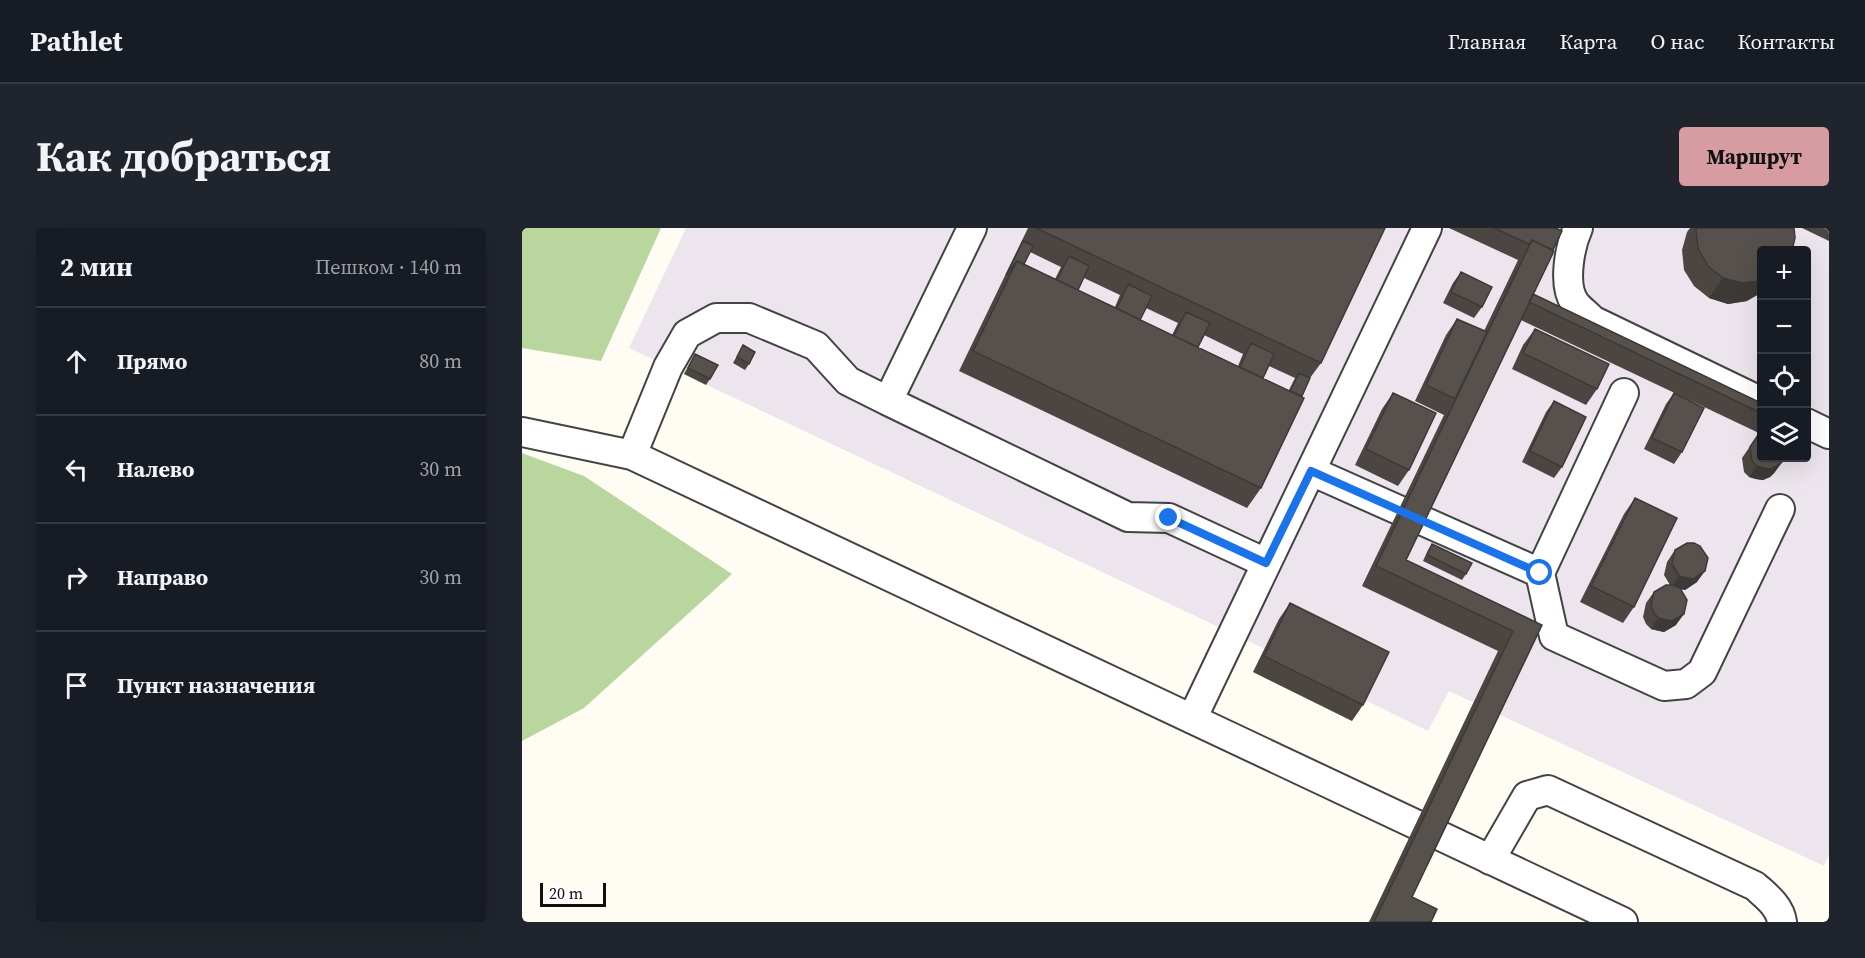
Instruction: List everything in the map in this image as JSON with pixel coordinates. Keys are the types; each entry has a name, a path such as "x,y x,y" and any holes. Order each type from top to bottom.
{"lane":[{"path":"888,401 972,228"},
{"path":"1192,718 1427,228"},
{"path":"1578,228 1574,236 1567,273 1574,302 1592,320 1757,400"},
{"path":"632,455 668,367 687,334 716,318 749,318 816,346 848,381 1128,517 1169,518 1266,563"},
{"path":"1624,393 1540,573 1554,636 1664,686 1686,684 1702,672 1780,509"},
{"path":"1811,425 1829,434"},
{"path":"522,432 632,455 1623,922"},
{"path":"1311,471 1540,573"},
{"path":"1490,860 1527,796 1548,790 1755,886 1773,902 1782,922"}],"shaded area":[{"path":"686,228 1829,228 1829,855 1824,866 1449,691 1428,731 1363,699 1352,721 1253,672 1265,649 629,348"}],"green space":[{"path":"522,228 661,228 601,361 522,348"},
{"path":"522,453 584,476 732,574 584,708 522,741"}],"building":[{"path":"1036,228 1385,228 1321,363"},
{"path":"1494,228 1556,228 1562,231 1553,250 1532,240 1529,244"},
{"path":"1697,228 1794,228 1795,238 1793,246 1757,246 1757,281 1742,283 1723,278 1708,266 1698,249"},
{"path":"1532,240 1554,251 1406,560 1542,625 1412,897 1437,909 1431,922 1374,922 1513,631 1376,566"},
{"path":"1023,241 1033,246 1024,264 1017,261 1006,275"},
{"path":"1069,256 1089,266 1078,290 1057,280"},
{"path":"1017,261 1304,398 1261,488 973,351"},
{"path":"1461,272 1492,287 1482,307 1451,292"},
{"path":"1128,284 1152,296 1140,320 1117,308"},
{"path":"1533,294 1757,401 1757,411 1529,302"},
{"path":"1186,312 1210,323 1198,347 1174,336"},
{"path":"1457,319 1487,332 1455,399 1426,385"},
{"path":"1535,329 1609,364 1597,389 1523,353"},
{"path":"1251,343 1274,354 1263,378 1240,367"},
{"path":"743,345 755,352 749,364 737,357"},
{"path":"695,354 718,365 710,379 688,368"},
{"path":"1299,373 1310,378 1302,396 1290,391"},
{"path":"1393,393 1436,413 1409,470 1366,449"},
{"path":"1674,393 1704,408 1682,452 1652,438"},
{"path":"1554,401 1586,417 1562,467 1530,451"},
{"path":"1757,436 1757,462 1782,462 1771,469 1757,466 1752,461 1750,447"},
{"path":"1635,498 1677,518 1634,607 1591,586"},
{"path":"1687,543 1700,546 1708,558 1705,571 1693,579 1679,576 1672,564 1675,550"},
{"path":"1432,544 1472,563 1466,574 1427,555"},
{"path":"1666,585 1680,588 1687,600 1684,614 1672,621 1658,618 1651,606 1654,592"},
{"path":"1290,603 1389,652 1363,705 1264,656"}],"route":[{"path":"1169,518 1266,563 1311,471 1540,573"}]}
